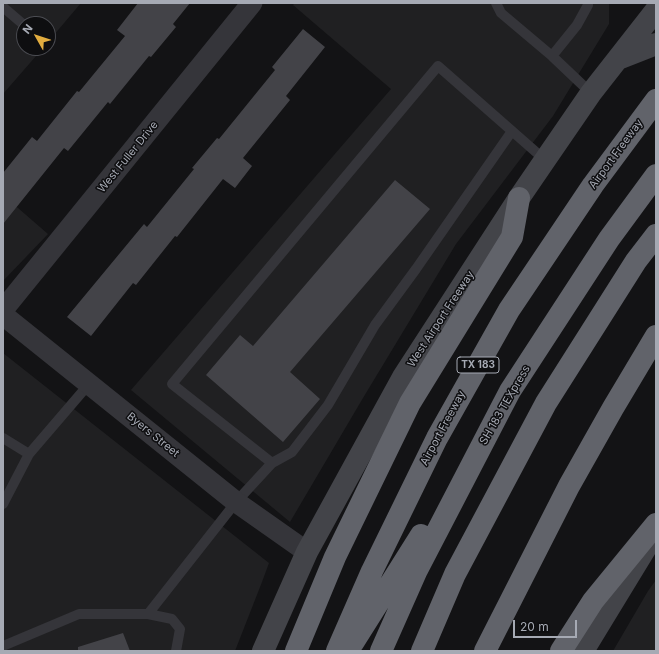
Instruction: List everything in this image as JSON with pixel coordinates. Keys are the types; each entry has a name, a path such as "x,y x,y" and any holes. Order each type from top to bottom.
{"highway":[{"name":"Airport Freeway","path":"337,651 372,571 436,438 509,310 593,185 656,100"},
{"name":"SH 183 TEXpress","path":"381,651 416,572 510,391 609,239 656,174"},
{"path":"296,651 335,557 410,403 512,237 519,198"},
{"path":"422,651 455,574 546,403 636,261 656,235"},
{"path":"485,651 569,486 656,336"},
{"path":"348,651 510,391"},
{"path":"561,651 593,601 656,524"}],"main road":[{"name":"West Airport Freeway","path":"263,651 307,552 403,377 519,198 591,93 656,10"},
{"path":"616,60 656,44"},
{"path":"584,651 656,530"}],"street":[{"name":"West Fuller Drive","path":"3,310 252,3"},
{"name":"Byers Street","path":"3,315 236,502 307,552"}],"lane":[{"path":"496,3 500,13 552,56 591,93"},
{"path":"552,56 577,25 588,6 588,3"},
{"path":"3,7 16,18"},
{"path":"272,463 172,384 438,66 545,160"},
{"path":"148,614 236,502 272,463 292,452 328,405 375,325 416,270 512,131"},
{"path":"3,504 29,454 89,384"},
{"path":"3,438 29,454"},
{"path":"3,646 79,614 148,614 172,619 180,629 176,651"}],"shaded area":[{"path":"3,3 81,3 56,33 56,16 16,16 16,56 36,56 3,94"},
{"path":"295,3 609,3 609,24 553,116 456,244 290,522 131,390 391,89 293,5"},
{"path":"3,195 48,234 3,281"},
{"path":"3,353 269,563 235,651 3,651"},
{"path":"656,580 656,651 613,651 648,591"}],"building":[{"path":"138,3 190,3 173,24 176,27 151,57 149,56 110,104 108,102 68,151 64,148 3,224 3,173 32,137 37,141 77,91 79,92 125,36 117,30"},
{"path":"303,29 325,47 286,96 290,100 243,158 252,166 235,188 223,179 177,237 175,236 136,285 133,283 91,336 67,317 144,224 147,227 194,169 192,168 217,138 219,139 275,70 272,67"},
{"path":"395,180 430,209 290,372 320,399 283,442 206,375 240,335 253,346"},
{"path":"123,633 130,651 78,651 78,647"}]}
